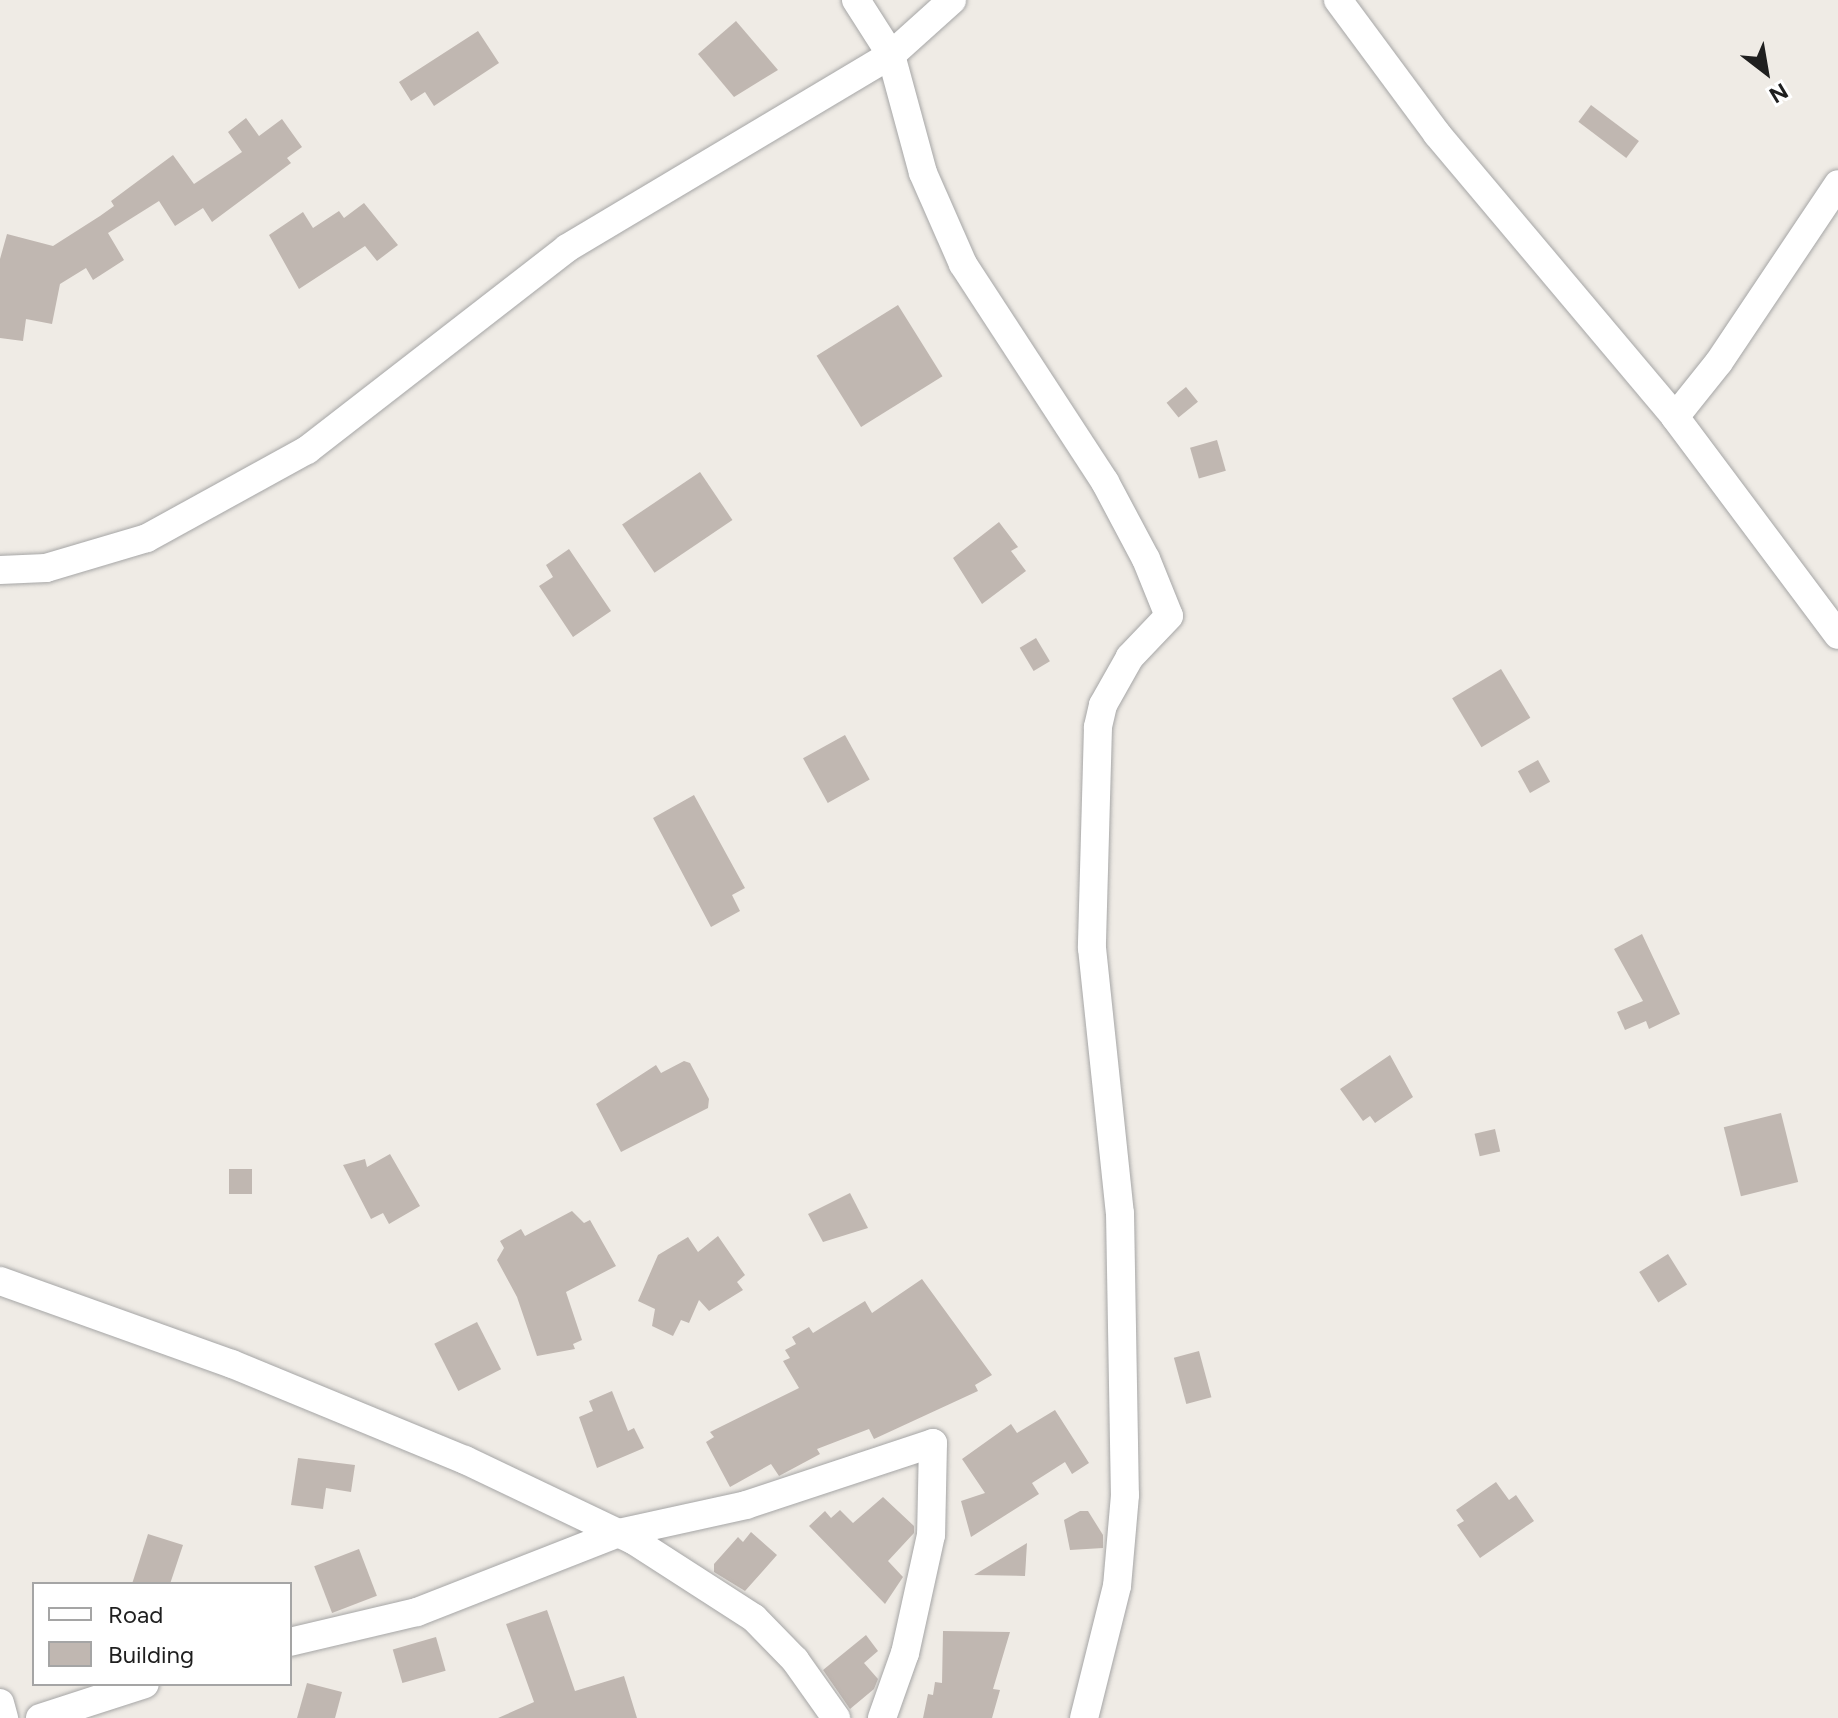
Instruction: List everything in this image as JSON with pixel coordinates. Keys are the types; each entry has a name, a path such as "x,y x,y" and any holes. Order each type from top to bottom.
{"street":[{"path":"856,0 891,55 923,173 963,264 1105,482 1146,559 1169,616 1124,667 1103,705 1098,727 1092,948 1120,1213 1125,1495 1117,1586 1084,1718"},
{"path":"0,570 46,568 147,538 203,510 307,450 567,248 891,55 952,0"},
{"path":"1338,0 1437,134 1675,417 1838,635"},
{"path":"1675,417 1719,362 1838,184"},
{"path":"0,1281 232,1364 465,1460 619,1533 754,1618 795,1660 836,1718"},
{"path":"292,1642 417,1612 619,1533 746,1505 933,1443 931,1535 905,1653 882,1718"},
{"path":"40,1718 139,1686"},
{"path":"0,1703 4,1718"}],"building":[{"path":"736,21 778,70 734,97 698,54"},
{"path":"478,31 499,63 434,106 425,92 411,101 399,82"},
{"path":"1591,105 1639,141 1626,158 1578,122"},
{"path":"246,118 259,136 282,119 302,147 287,158 291,163 212,222 203,208 175,226 159,201 108,233 124,260 93,280 86,268 60,284 52,324 26,319 23,341 0,338 0,259 7,234 53,246 114,206 111,201 173,155 194,184 242,152 228,132"},
{"path":"364,203 398,245 377,261 365,246 299,289 269,235 303,212 313,228 339,211 344,218"},
{"path":"898,305 943,376 861,427 817,356"},
{"path":"1186,387 1198,402 1179,417 1167,403"},
{"path":"1217,440 1226,471 1199,478 1190,448"},
{"path":"700,472 732,520 655,573 622,525"},
{"path":"999,522 1018,547 1011,551 1026,571 982,604 953,558"},
{"path":"569,549 611,611 573,637 539,586 553,577 546,565"},
{"path":"1036,638 1050,661 1034,671 1020,648"},
{"path":"1501,669 1530,718 1481,747 1452,698"},
{"path":"845,735 870,780 828,803 803,758"},
{"path":"1538,760 1550,782 1530,793 1518,771"},
{"path":"694,795 745,888 732,895 740,911 711,927 653,818"},
{"path":"1642,934 1680,1014 1649,1029 1646,1021 1625,1030 1617,1012 1643,1001 1614,949"},
{"path":"1390,1055 1413,1097 1375,1123 1370,1116 1363,1121 1340,1089"},
{"path":"684,1061 690,1063 709,1099 708,1108 621,1152 596,1104 656,1065 661,1073"},
{"path":"1781,1113 1798,1182 1741,1196 1724,1127"},
{"path":"1495,1129 1500,1151 1480,1156 1475,1134"},
{"path":"390,1154 420,1206 389,1224 383,1213 371,1219 343,1165 365,1159 367,1167"},
{"path":"229,1169 252,1169 252,1194 229,1194"},
{"path":"850,1193 868,1228 823,1242 808,1214"},
{"path":"572,1211 584,1223 590,1220 616,1266 566,1292 582,1340 573,1344 575,1349 537,1356 517,1297 497,1260 504,1248 500,1241 521,1229 525,1236"},
{"path":"718,1236 745,1275 737,1282 743,1290 709,1311 699,1300 689,1323 681,1320 673,1336 652,1326 655,1309 638,1301 658,1255 688,1237 698,1252"},
{"path":"1668,1254 1687,1285 1658,1303 1639,1272"},
{"path":"922,1279 992,1375 975,1385 978,1391 874,1439 869,1429 817,1449 820,1454 779,1476 771,1464 730,1487 706,1442 714,1437 710,1432 799,1388 783,1361 790,1358 785,1350 796,1344 792,1337 809,1327 813,1333 865,1301 872,1313"},
{"path":"477,1322 501,1369 458,1391 434,1344"},
{"path":"1199,1351 1211,1397 1186,1404 1174,1358"},
{"path":"612,1391 628,1431 634,1428 644,1448 597,1468 579,1417 593,1411 589,1401"},
{"path":"1055,1410 1089,1463 1072,1474 1065,1462 1032,1483 1039,1494 971,1537 961,1501 985,1493 962,1459 1011,1424 1017,1433"},
{"path":"298,1458 355,1465 351,1492 326,1488 323,1509 291,1505"},
{"path":"1496,1482 1509,1500 1516,1495 1534,1521 1480,1558 1457,1525 1464,1521 1456,1510"},
{"path":"883,1497 914,1526 914,1533 888,1561 903,1577 885,1604 809,1526 825,1511 831,1518 840,1510 853,1523"},
{"path":"1080,1511 1088,1511 1103,1535 1103,1548 1070,1550 1064,1520"},
{"path":"751,1532 777,1555 745,1591 714,1572 714,1564 738,1537 743,1542"},
{"path":"148,1534 183,1545 171,1582 133,1582"},
{"path":"1027,1543 1025,1576 974,1575"},
{"path":"359,1549 377,1596 332,1613 314,1566"},
{"path":"547,1610 575,1691 624,1676 637,1718 498,1718 534,1702 506,1624"},
{"path":"943,1631 1010,1632 993,1689 1000,1690 992,1718 923,1718 928,1694 933,1695 935,1682 942,1683"},
{"path":"866,1635 878,1651 864,1663 878,1679 874,1689 850,1709 823,1670"},
{"path":"436,1637 446,1671 402,1683 393,1649"},
{"path":"307,1683 342,1692 335,1718 297,1718"}]}
